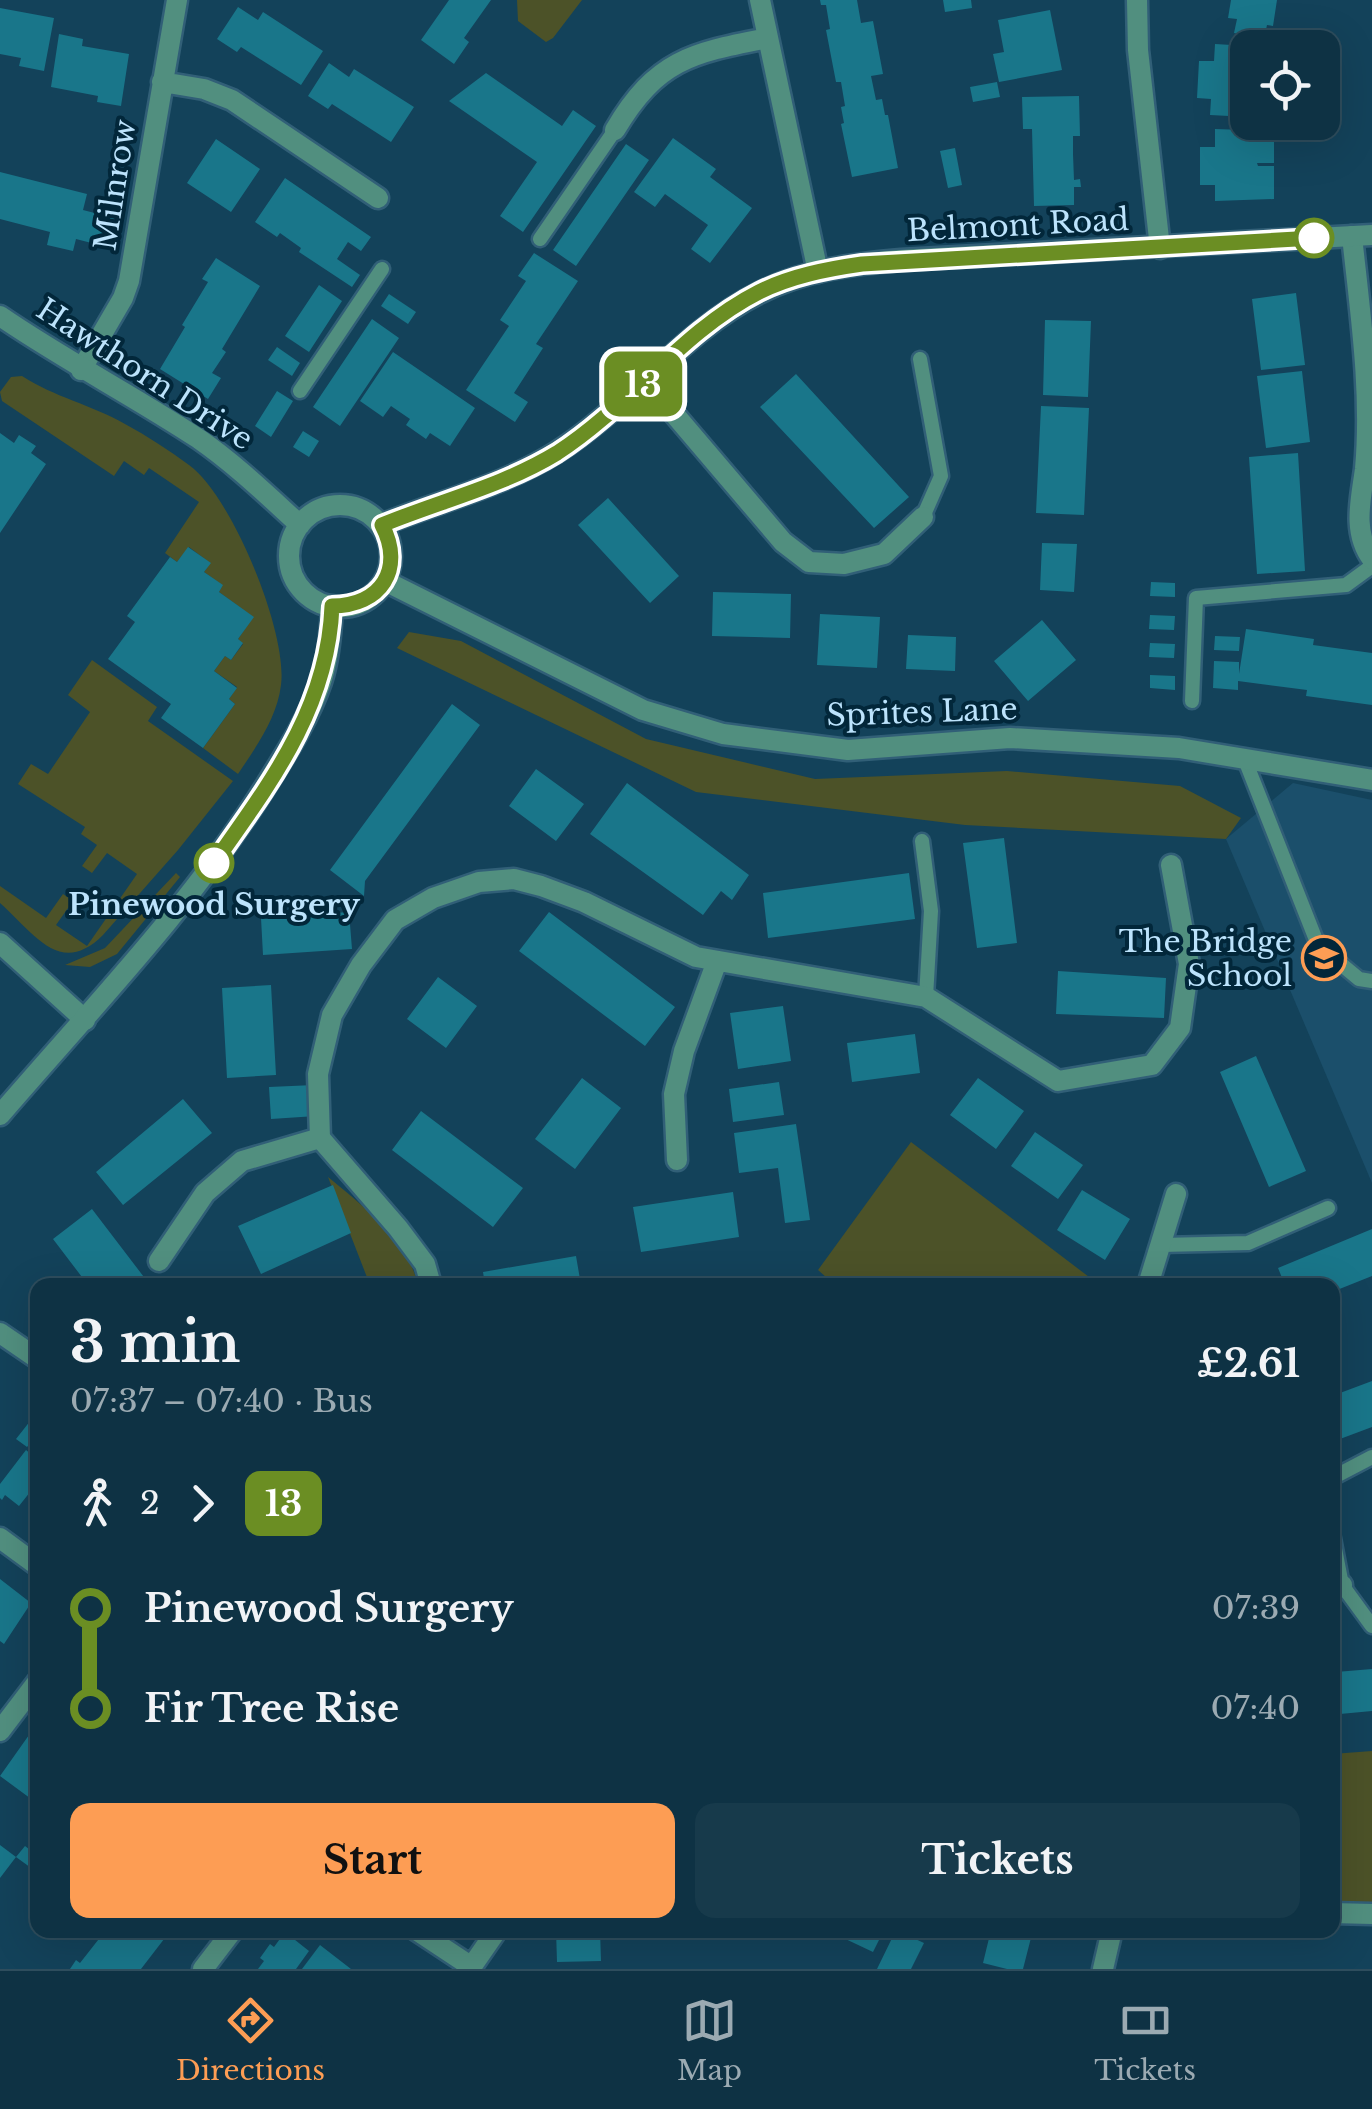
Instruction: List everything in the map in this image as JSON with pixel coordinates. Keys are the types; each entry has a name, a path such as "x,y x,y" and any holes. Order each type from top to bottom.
{"street":[{"name":"Milnrow","path":"81,370 129,281 177,0"},
{"path":"760,0 818,272"},
{"path":"1137,0 1138,50 1160,248"},
{"path":"615,130 650,84 674,64 700,52 768,38"},
{"path":"162,82 204,89 232,100 378,198"},
{"path":"1362,236 1368,423 1359,518 1365,548 1372,558"},
{"name":"Belmont Road","path":"382,525 536,464 588,430 704,330 746,300 818,272 918,259 1362,236"},
{"name":"Hawthorn Drive","path":"0,316 81,370 200,440 246,475 300,525"},
{"path":"646,382 783,542 809,562 844,564 884,554 923,517"},
{"path":"340,504 363,510 382,525 392,558 385,581 363,602 332,606 308,596 292,574 290,549 300,525 317,510 340,504"},
{"name":"Sprites Lane","path":"385,581 643,710 723,734 848,750 1010,738 1179,748 1372,780"},
{"path":"0,1116 212,867 287,753 322,678 332,606"},
{"path":"429,1278 426,1264 320,1138 318,1074 332,1015 361,964 395,920 433,898 480,882 514,879 584,902 696,958 926,997 1058,1081 1152,1065 1180,1028 1189,964 1172,865"},
{"path":"0,943 84,1020"},
{"path":"677,1160 674,1094 684,1051 717,961"},
{"path":"159,1261 205,1192 242,1160 320,1138"},
{"path":"1150,1278 1176,1194"},
{"path":"0,1334 30,1354"},
{"path":"0,1538 30,1560"},
{"path":"0,1730 30,1691"},
{"path":"1340,1913 1372,1914"},
{"path":"203,1969 227,1938"},
{"path":"428,1938 471,1968 491,1938"},
{"path":"1102,1969 1110,1938"}],"lane":[{"path":"540,240 615,130"},
{"path":"300,390 382,269"},
{"path":"920,360 941,476 923,517"},
{"path":"1192,701 1196,598 1346,586 1372,566"},
{"path":"1245,760 1318,944 1359,979 1372,980"},
{"path":"922,841 932,911 926,997"},
{"path":"1161,1245 1248,1243 1328,1208"},
{"path":"1340,1474 1372,1457"},
{"path":"1340,1592 1372,1626"}],"shaded area":[{"name":"The Bridge School","path":"1293,783 1372,800 1372,1183 1226,839"}],"green space":[{"path":"517,0 582,0 546,42 518,21"},
{"path":"22,376 112,417 181,459 206,481 239,535 276,633 281,685 270,721 238,774 203,748 235,704 229,699 237,687 214,671 225,656 231,660 243,644 238,639 253,617 219,592 222,585 204,572 210,563 189,547 177,562 165,553 199,502 149,468 144,475 124,461 114,476 2,401 0,392 11,377"},
{"path":"409,632 461,641 646,739 815,779 1007,771 1180,786 1241,818 1226,839 965,825 696,792 397,648"},
{"path":"92,660 157,707 148,721 233,781 103,935 88,947 60,952 36,938 0,903 0,886 46,918 63,894 73,901 56,925 87,946 137,874 107,853 92,873 82,866 97,845 81,834 85,827 18,784 31,764 48,774 90,712 68,695"},
{"path":"176,873 180,877 117,954 90,967 65,965 105,948"},
{"path":"911,1142 1090,1278 827,1278 818,1270"},
{"path":"328,1177 394,1238 416,1278 367,1278"},
{"path":"1372,1751 1372,1914 1340,1913 1340,1753"}],"building":[{"path":"449,0 491,0 464,38 469,42 454,64 421,40"},
{"path":"820,0 857,0 861,23 873,21 883,74 871,76 876,100 882,99 888,115 898,168 852,177 841,124 841,107 845,106 841,82 836,82 826,30 830,29 826,5 821,5"},
{"path":"943,0 971,0 972,8 945,12"},
{"path":"1231,0 1277,0 1273,26 1267,25 1266,30 1235,30 1237,19 1228,18"},
{"path":"238,7 258,20 263,12 323,51 301,85 241,47 237,52 217,39"},
{"path":"0,8 54,18 44,71 19,66 21,58 0,54"},
{"path":"1050,10 1062,70 999,82 993,54 1004,52 998,20"},
{"path":"59,34 83,39 82,46 129,54 121,106 97,102 98,96 51,87"},
{"path":"1215,44 1230,45 1230,116 1210,115 1211,99 1197,98 1199,61 1214,61"},
{"path":"329,63 349,77 354,69 414,107 391,142 332,104 328,109 308,96"},
{"path":"486,73 562,126 573,110 596,126 523,232 500,216 537,162 449,101"},
{"path":"997,82 1000,97 973,102 970,87"},
{"path":"1079,96 1080,136 1073,136 1073,154 1074,180 1080,179 1081,187 1074,187 1074,205 1034,206 1032,129 1023,129 1022,97"},
{"path":"1215,129 1230,130 1230,140 1274,140 1274,163 1257,163 1274,166 1274,199 1215,201 1215,185 1200,185 1200,147 1215,147"},
{"path":"673,138 716,169 710,177 752,208 710,263 691,249 708,225 665,194 655,207 634,192"},
{"path":"216,139 260,169 231,212 187,183"},
{"path":"626,144 649,160 576,266 553,250"},
{"path":"955,148 962,185 948,188 940,151"},
{"path":"0,172 87,194 83,210 114,218 107,247 76,239 73,251 47,245 50,232 0,219"},
{"path":"285,178 371,237 361,251 348,242 337,259 360,275 352,287 299,252 301,248 280,233 277,237 255,222"},
{"path":"534,253 578,281 536,344 543,348 514,393 528,402 515,422 466,390 509,326 500,320 526,281 518,276"},
{"path":"216,258 260,286 222,349 226,352 212,373 221,378 208,399 160,369 208,282 202,279"},
{"path":"319,285 342,301 309,352 285,336"},
{"path":"1296,293 1305,365 1261,370 1252,299"},
{"path":"389,294 416,312 408,324 381,306"},
{"path":"372,319 399,338 340,426 313,407"},
{"path":"1045,320 1091,321 1088,397 1043,395"},
{"path":"277,347 300,363 292,376 268,360"},
{"path":"393,352 475,408 450,446 430,433 426,439 406,425 410,419 391,406 383,417 360,401"},
{"path":"1302,371 1310,442 1266,448 1257,376"},
{"path":"796,374 909,497 874,528 760,407"},
{"path":"277,391 293,401 271,437 255,426"},
{"path":"1041,406 1089,408 1084,515 1036,513"},
{"path":"303,431 319,441 309,457 293,447"},
{"path":"0,433 14,443 19,435 36,446 31,453 46,464 0,533"},
{"path":"1298,453 1305,571 1257,574 1249,457"},
{"path":"608,498 679,576 650,603 578,525"},
{"path":"1042,543 1077,544 1074,592 1040,590"},
{"path":"188,547 211,563 204,572 223,585 219,592 254,617 238,639 243,643 231,660 225,656 214,671 237,688 229,699 235,704 203,748 161,718 171,704 108,659 135,622 127,616 170,557 177,562"},
{"path":"1151,582 1175,583 1175,597 1150,596"},
{"path":"713,592 791,594 790,638 712,636"},
{"path":"820,614 880,617 877,668 817,665"},
{"path":"1150,615 1175,616 1174,630 1149,629"},
{"path":"1042,620 1076,660 1028,701 994,661"},
{"path":"1246,629 1314,639 1313,645 1372,653 1372,705 1306,696 1307,690 1238,681 1238,690 1213,688 1214,661 1239,662 1239,674"},
{"path":"908,635 956,637 955,671 906,669"},
{"path":"1215,636 1240,637 1239,651 1214,650"},
{"path":"1150,643 1175,644 1174,658 1149,657"},
{"path":"1150,675 1175,676 1175,690 1150,688"},
{"path":"452,704 480,725 365,881 364,896 330,870"},
{"path":"536,769 584,804 556,841 509,806"},
{"path":"627,783 749,875 732,900 721,891 703,915 590,834"},
{"path":"1004,838 1017,943 977,948 963,843"},
{"path":"909,873 915,919 768,938 763,893"},
{"path":"349,912 352,949 263,955 261,918"},
{"path":"549,912 675,1007 645,1046 519,951"},
{"path":"1058,971 1166,978 1164,1018 1056,1014"},
{"path":"438,977 477,1006 446,1048 407,1019"},
{"path":"271,985 276,1075 227,1078 222,988"},
{"path":"783,1006 791,1061 738,1069 730,1013"},
{"path":"915,1034 920,1073 852,1082 847,1043"},
{"path":"1256,1056 1306,1171 1269,1187 1220,1072"},
{"path":"582,1078 621,1108 575,1169 535,1139"},
{"path":"978,1078 1024,1111 996,1149 950,1115"},
{"path":"779,1082 784,1115 733,1122 729,1089"},
{"path":"314,1085 316,1116 271,1119 269,1087"},
{"path":"183,1099 212,1133 123,1205 96,1172"},
{"path":"421,1111 523,1188 493,1227 392,1150"},
{"path":"796,1124 810,1220 785,1223 778,1168 739,1173 734,1133"},
{"path":"1035,1132 1083,1165 1058,1199 1011,1166"},
{"path":"333,1185 351,1233 261,1274 238,1226"},
{"path":"1082,1190 1130,1219 1105,1260 1057,1230"},
{"path":"733,1192 739,1237 641,1252 633,1207"},
{"path":"92,1209 145,1278 83,1278 53,1239"},
{"path":"1372,1229 1372,1276 1340,1289 1340,1278 1282,1278 1278,1268"},
{"path":"576,1256 580,1278 484,1278 483,1272"},
{"path":"1372,1381 1372,1427 1340,1439 1340,1393"},
{"path":"30,1421 30,1443 27,1447 16,1439"},
{"path":"26,1450 30,1453 30,1492 19,1506 5,1495 0,1498 0,1484"},
{"path":"0,1579 30,1605 4,1644 0,1641"},
{"path":"1372,1669 1372,1711 1340,1714 1340,1672"},
{"path":"29,1735 30,1798 0,1776"},
{"path":"0,1845 16,1857 0,1878"},
{"path":"25,1846 30,1850 30,1867 16,1857"},
{"path":"100,1938 165,1938 141,1969 70,1969 76,1960 80,1963"},
{"path":"281,1938 293,1938 309,1951 296,1969 258,1969 270,1944 274,1947"},
{"path":"556,1938 600,1938 601,1961 557,1962"},
{"path":"843,1938 880,1938 873,1952"},
{"path":"892,1938 913,1938 924,1943 911,1969 877,1969"},
{"path":"989,1938 1031,1938 1023,1969 983,1963"},
{"path":"320,1945 351,1969 302,1969"}],"bus line":[{"name":"13","path":"214,863 287,753 311,708 329,648 332,606 363,602 385,581 392,558 382,525 499,482 556,454 609,414 704,330 760,292 788,280 862,264 1314,238"}],"place":[{"name":"Pinewood Surgery","path":"214,863"},
{"name":"The Bridge School","path":"1324,958"}]}
